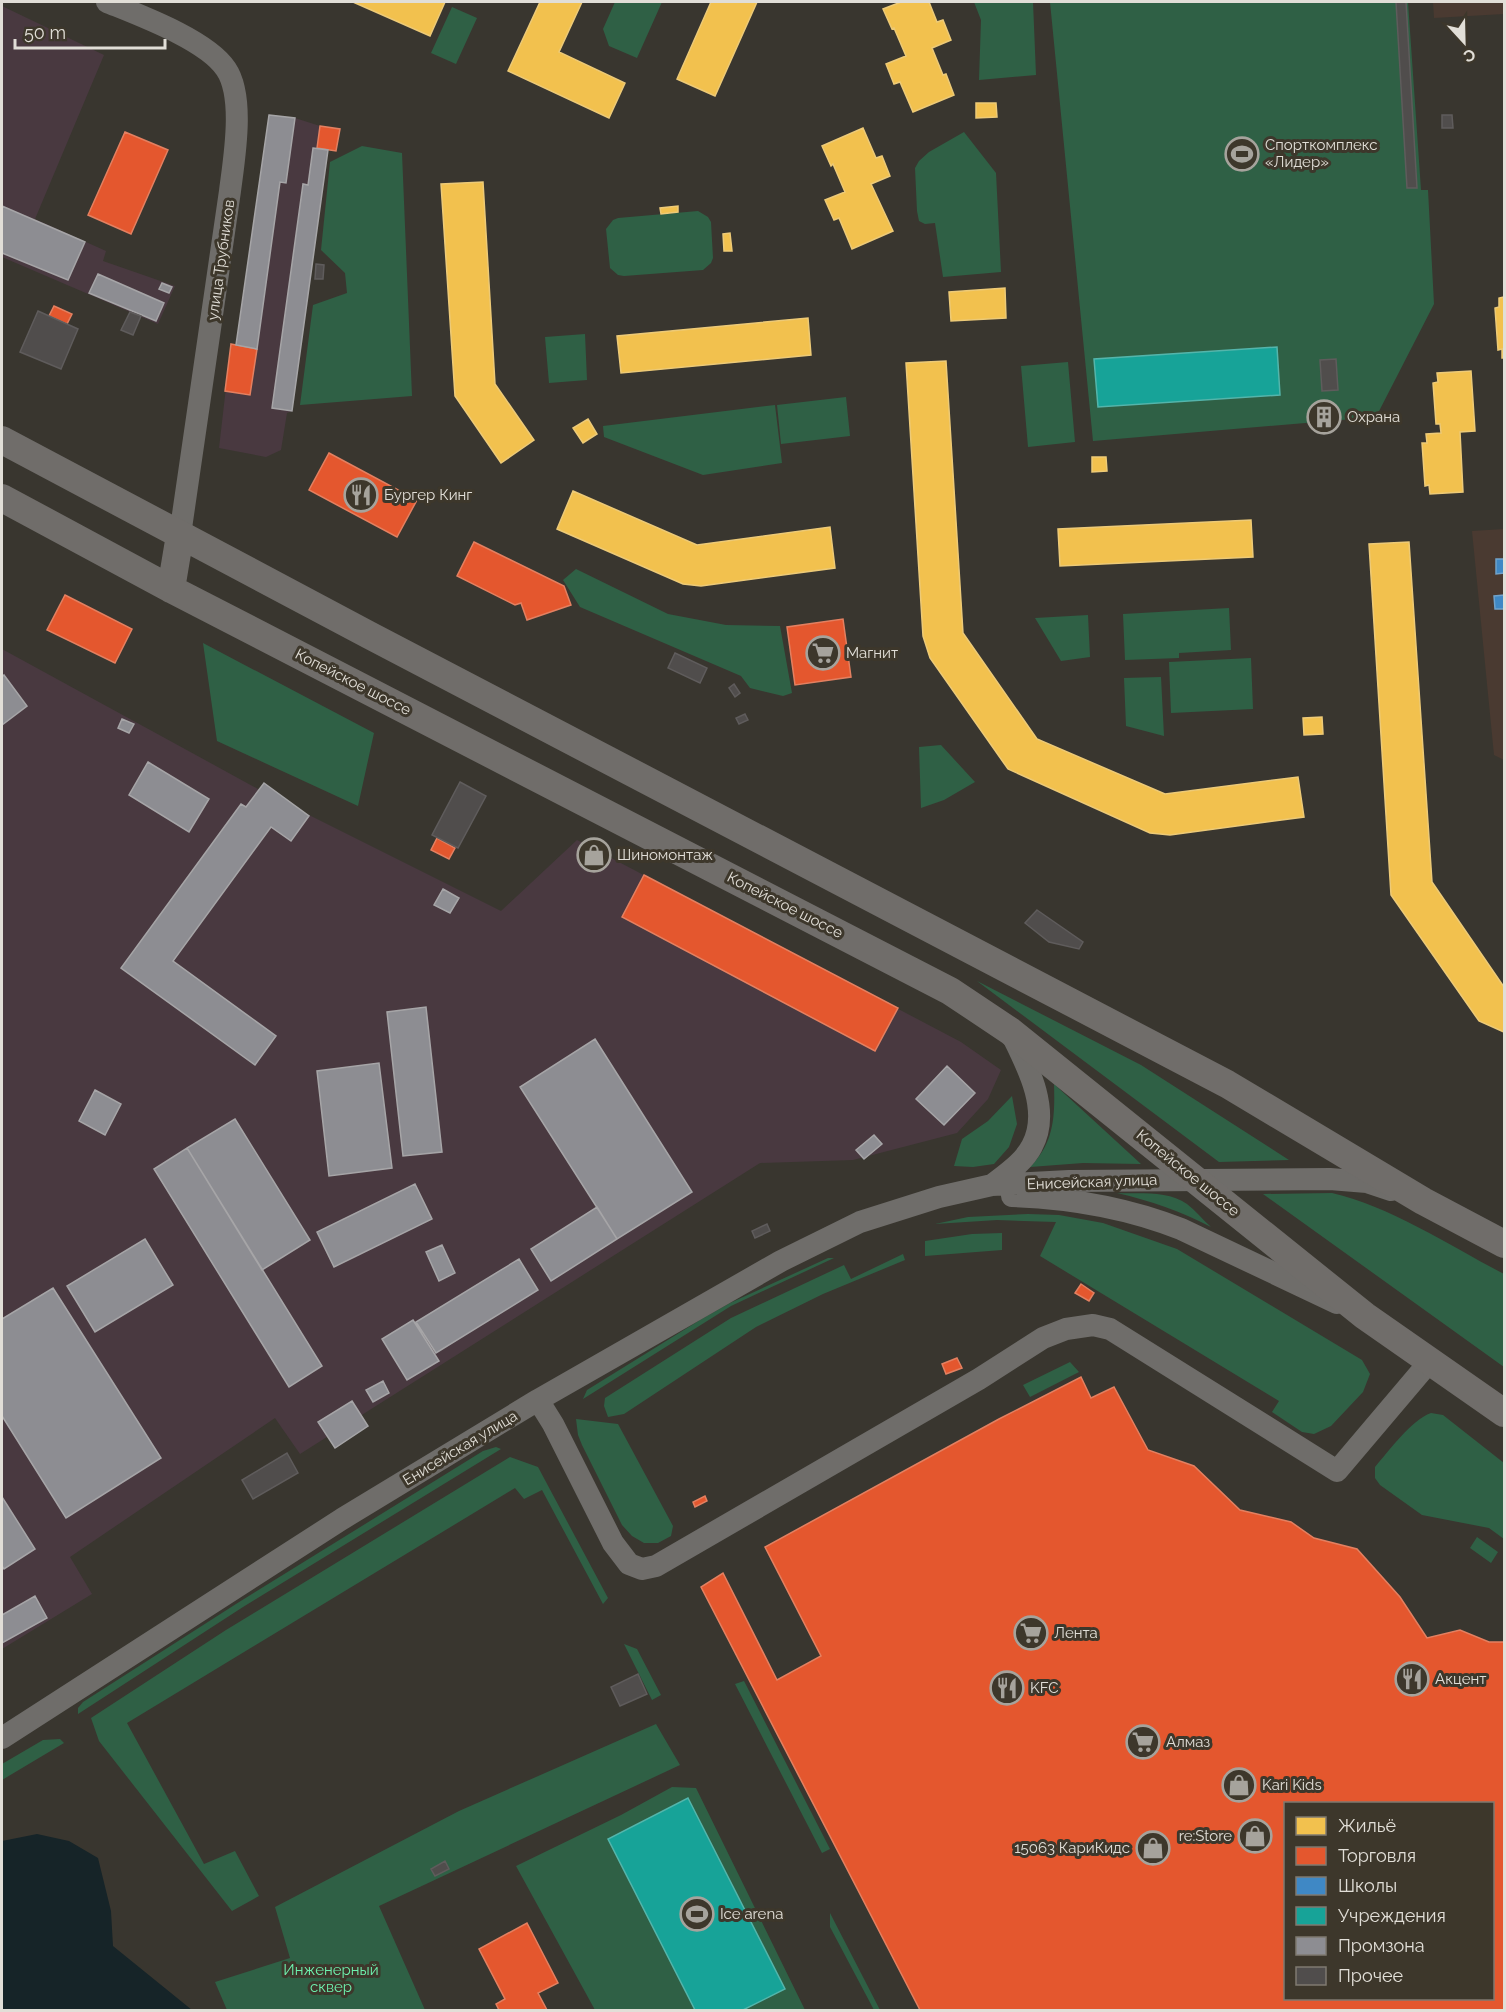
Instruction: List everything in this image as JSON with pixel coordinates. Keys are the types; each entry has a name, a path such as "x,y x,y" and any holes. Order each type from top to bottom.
{"main road":[{"path":"2,440 1227,1084 1424,1201 1504,1244"},
{"name":"Копейское шоссе","path":"2,498 171,589 940,986 1010,1031 1365,1316 1504,1413"},
{"name":"улица Трубников","path":"171,589 180,535"}],"street":[{"name":"улица Трубников","path":"107,2 177,33 209,52 227,70 236,105 235,149 230,191 180,535"},
{"path":"992,1185 1021,1161 1032,1147 1038,1127 1038,1104 1029,1068 1010,1031"},
{"name":"Енисейская улица","path":"2,1738 342,1519 538,1400 781,1261 845,1228 877,1215 992,1185 1069,1181 1330,1179 1367,1182 1424,1201"},
{"name":"Енисейская улица","path":"939,1197 1034,1197 1089,1203 1158,1220 1365,1316"},
{"path":"538,1400 553,1424 613,1543 629,1564 642,1569 656,1566 980,1379 1043,1338 1066,1329 1093,1325 1110,1329 1337,1471 1431,1360"}],"shaded area":[{"path":"1433,2 1504,2 1504,14 1434,18"},
{"path":"2,6 104,55 35,219 106,251 103,261 175,286 158,324 2,257"},
{"path":"269,115 295,118 320,126 340,129 336,151 328,150 292,411 287,413 281,450 266,457 219,448 231,344 236,345"},
{"path":"1504,529 1504,760 1494,755 1472,531"},
{"path":"2,649 269,795 501,911 577,840 961,1042 1001,1070 988,1099 957,1133 853,1160 760,1163 300,1454 275,1418 70,1557 92,1594 2,1649"},
{"path":"37,1834 69,1841 98,1858 111,1911 113,1946 192,2010 2,2010 2,1841"}],"green space":[{"path":"615,2 662,2 637,58 609,46 603,29"},
{"path":"974,2 1033,2 1036,75 979,80 981,20"},
{"name":"Спорткомплекс «Лидер»","path":"1050,2 1408,2 1421,190 1428,190 1434,304 1376,417 1093,441"},
{"path":"452,7 477,18 456,64 431,53"},
{"path":"964,132 996,173 1001,272 943,277 935,223 925,224 919,221 915,168 929,152"},
{"path":"362,146 402,153 412,396 300,405 313,305 347,293 345,273 321,250 330,162"},
{"path":"698,211 708,217 711,222 713,258 703,270 624,276 618,275 610,268 606,229 613,220"},
{"path":"585,334 587,380 549,383 545,337"},
{"path":"1068,362 1075,442 1028,447 1021,366"},
{"path":"846,397 850,436 781,444 777,405"},
{"path":"775,405 782,463 703,475 604,437 603,426"},
{"path":"576,569 668,614 726,625 780,626 792,693 783,696 750,688 741,676 580,607 563,580"},
{"path":"1229,608 1231,650 1179,653 1179,658 1125,660 1123,614"},
{"path":"1088,615 1090,657 1061,661 1035,618"},
{"path":"203,643 374,733 358,806 217,741"},
{"path":"1251,658 1253,709 1171,713 1169,662"},
{"path":"1161,677 1164,736 1126,726 1124,678"},
{"path":"941,745 975,782 944,800 921,808 919,747"},
{"path":"977,981 1141,1065 1289,1160 1219,1162"},
{"path":"1054,1084 1141,1164 1083,1163 1030,1167 1044,1149 1051,1129"},
{"path":"1012,1096 1017,1124 1009,1147 994,1164 973,1167 954,1166 962,1139 988,1121"},
{"path":"1117,1193 1171,1197 1187,1204 1211,1227 1165,1207"},
{"path":"1332,1193 1376,1207 1398,1217 1504,1274 1504,1367 1263,1194"},
{"path":"1059,1215 1103,1223 1177,1249 1362,1360 1370,1374 1363,1392 1331,1426 1314,1434 1302,1432 1272,1412 1279,1401 1040,1256 1056,1222 997,1220 935,1224 968,1217"},
{"path":"1002,1233 1002,1250 925,1256 925,1241 972,1234"},
{"path":"903,1254 905,1260 823,1294 756,1327 624,1414 608,1417 604,1406 605,1398 731,1318 844,1265 851,1279"},
{"path":"828,1258 834,1258 731,1306 583,1399 587,1390 700,1320 730,1303"},
{"path":"1070,1362 1079,1372 1030,1397 1023,1385"},
{"path":"1431,1413 1443,1415 1504,1463 1504,1539 1489,1528 1422,1515 1380,1485 1375,1478 1375,1467 1408,1429"},
{"path":"576,1419 618,1424 673,1526 671,1536 658,1543 644,1543 632,1536 622,1525 582,1445"},
{"path":"496,1447 501,1449 243,1607 78,1714 78,1708 83,1702 236,1604 483,1451"},
{"path":"510,1457 538,1467 608,1598 603,1604 542,1490 524,1499 515,1488 127,1723 204,1864 235,1851 259,1896 232,1911 99,1741 91,1718 226,1630"},
{"path":"1477,1537 1498,1552 1491,1563 1470,1548"},
{"path":"624,1644 637,1649 661,1695 652,1700"},
{"path":"744,1681 830,1849 822,1853 735,1684"},
{"name":"Инженерный сквер","path":"656,1724 680,1765 379,1906 425,2010 227,2010 215,1982 290,1958 275,1907 459,1811"},
{"path":"60,1739 64,1743 2,1780 2,1764 43,1740"},
{"path":"672,1787 696,1788 805,2010 595,2010 516,1866 621,1815"},
{"path":"830,1913 880,2010 874,2010 830,1927"}],"building: Жильё":[{"path":"353,2 445,2 430,36"},
{"path":"540,2 582,2 559,52 625,83 609,118 508,71"},
{"path":"711,2 757,2 715,96 677,79"},
{"path":"901,2 929,2 937,22 943,20 951,40 932,48 954,95 913,112 900,82 894,84 886,64 906,56 883,9"},
{"path":"976,103 996,103 997,117 976,118"},
{"path":"863,128 876,158 882,156 890,176 871,184 893,231 852,249 839,218 834,220 825,200 845,192 822,146"},
{"path":"483,182 495,384 534,440 501,463 455,396 441,184"},
{"path":"678,206 678,212 661,214 660,208"},
{"path":"730,233 732,251 724,251 723,234"},
{"path":"1005,288 1006,318 951,321 949,292"},
{"path":"1504,297 1504,358 1502,358 1502,349 1498,350 1495,308 1499,307 1499,298"},
{"path":"808,318 811,355 621,373 617,336"},
{"path":"946,361 963,633 1037,739 1165,794 1298,777 1304,817 1170,835 1150,833 1008,769 930,658 923,636 906,363"},
{"path":"1471,371 1475,431 1460,432 1463,492 1430,494 1429,485 1425,486 1422,443 1427,443 1426,434 1441,433 1440,424 1436,424 1433,383 1438,382 1437,373"},
{"path":"588,419 597,434 583,443 573,428"},
{"path":"1092,457 1106,457 1107,471 1092,472"},
{"path":"573,491 697,545 830,527 835,568 701,586 683,584 557,529"},
{"path":"1251,520 1253,557 1060,566 1058,529"},
{"path":"1409,542 1432,882 1504,987 1504,1032 1479,1021 1391,895 1369,544"},
{"path":"1322,717 1323,734 1304,735 1303,718"}],"building: Торговля":[{"path":"320,126 340,129 336,151 317,148"},
{"path":"125,132 168,150 131,234 88,215"},
{"path":"54,306 72,314 67,324 49,316"},
{"path":"231,344 257,349 250,395 225,391"},
{"path":"329,453 417,500 397,537 309,490"},
{"path":"474,542 564,586 571,605 527,620 521,603 515,605 457,576"},
{"path":"65,595 132,629 115,663 47,630"},
{"path":"843,619 851,677 795,685 787,627"},
{"path":"437,838 455,848 449,859 431,850"},
{"name":"Шиномонтаж","path":"585,845 608,858 603,866 581,853"},
{"path":"644,875 898,1008 875,1051 622,917"},
{"path":"1081,1284 1094,1293 1089,1301 1075,1293"},
{"path":"957,1358 962,1368 946,1374 942,1364"},
{"name":"Алмаз","path":"1081,1377 1091,1398 1114,1387 1148,1450 1194,1466 1240,1510 1291,1522 1314,1538 1357,1549 1400,1597 1427,1638 1460,1630 1489,1642 1504,1642 1504,2010 920,2010 701,1587 723,1573 777,1680 821,1656 765,1547 999,1419"},
{"path":"705,1496 707,1501 695,1507 693,1502"},
{"path":"527,1923 558,1983 538,1993 547,2010 499,2010 496,2004 505,1999 479,1949"}],"building: Школы":[{"path":"1496,559 1504,559 1504,573 1496,574"},
{"path":"1504,595 1504,609 1495,609 1494,596"}],"building: Учреждения":[{"path":"1277,347 1280,395 1098,407 1094,359"},
{"name":"Ice arena","path":"688,1798 785,1989 743,2010 695,2010 608,1839"}],"building: Промзона":[{"path":"269,115 295,118 286,183 280,182 257,349 236,345"},
{"path":"313,148 328,150 292,411 272,408 303,184 308,185"},
{"path":"2,206 85,242 68,280 2,253"},
{"path":"98,274 164,303 156,321 89,293"},
{"path":"162,283 172,287 169,293 159,289"},
{"path":"4,675 27,706 2,725 2,677"},
{"path":"122,719 134,724 129,733 118,728"},
{"path":"148,762 209,799 189,832 129,795"},
{"path":"264,783 309,816 291,841 271,827 173,961 276,1036 255,1065 121,968 241,804 246,807"},
{"path":"443,889 459,898 450,913 434,905"},
{"path":"426,1007 442,1152 403,1156 387,1012"},
{"path":"595,1039 692,1192 617,1239 520,1087"},
{"path":"379,1063 392,1168 329,1176 317,1071"},
{"path":"947,1066 975,1093 944,1125 916,1099"},
{"path":"95,1090 121,1104 105,1135 79,1121"},
{"path":"235,1119 310,1240 262,1270 187,1148"},
{"path":"874,1135 882,1144 864,1159 856,1150"},
{"path":"187,1148 322,1366 289,1387 154,1169"},
{"path":"415,1184 432,1219 334,1267 317,1232"},
{"path":"597,1207 617,1239 551,1281 531,1249"},
{"path":"145,1239 173,1285 95,1332 67,1286"},
{"path":"442,1245 455,1273 439,1281 426,1252"},
{"path":"519,1259 538,1290 436,1353 416,1322"},
{"path":"53,1288 161,1458 66,1518 2,1416 2,1319"},
{"path":"413,1320 439,1361 407,1380 382,1339"},
{"path":"383,1381 389,1393 373,1402 366,1390"},
{"path":"352,1401 368,1426 335,1448 318,1422"},
{"path":"2,1497 35,1549 4,1569 2,1566"},
{"path":"35,1596 47,1618 2,1643 2,1615"}],"building: Прочее":[{"path":"1396,2 1406,2 1417,188 1407,188"},
{"path":"1442,115 1452,115 1453,128 1442,128"},
{"path":"316,264 324,265 323,279 315,279"},
{"path":"38,311 78,329 61,369 20,352"},
{"path":"130,312 141,316 133,335 121,330"},
{"path":"1336,359 1338,390 1322,391 1320,360"},
{"path":"675,653 707,668 700,683 668,668"},
{"path":"734,684 740,693 735,697 729,688"},
{"path":"745,714 748,720 739,724 736,718"},
{"path":"460,782 486,796 458,848 432,835"},
{"path":"1037,910 1083,942 1079,949 1049,942 1025,923"},
{"path":"767,1224 770,1231 755,1238 752,1231"},
{"path":"287,1453 298,1473 253,1499 242,1480"},
{"path":"638,1674 647,1694 620,1706 611,1687"},
{"path":"445,1861 449,1869 435,1876 431,1869"}],"place":[{"name":"Спорткомплекс «Лидер»","path":"1242,154"},
{"name":"Охрана","path":"1324,417"},
{"name":"Бургер Кинг","path":"361,495"},
{"name":"Магнит","path":"823,653"},
{"name":"Шиномонтаж","path":"594,855"},
{"name":"Лента","path":"1031,1633"},
{"name":"Акцент","path":"1412,1679"},
{"name":"KFC","path":"1007,1688"},
{"name":"Алмаз","path":"1143,1742"},
{"name":"Kari Kids","path":"1239,1785"},
{"name":"re:Store","path":"1255,1836"},
{"name":"15063 КариКидс","path":"1153,1848"},
{"name":"Ice arena","path":"697,1914"}]}
